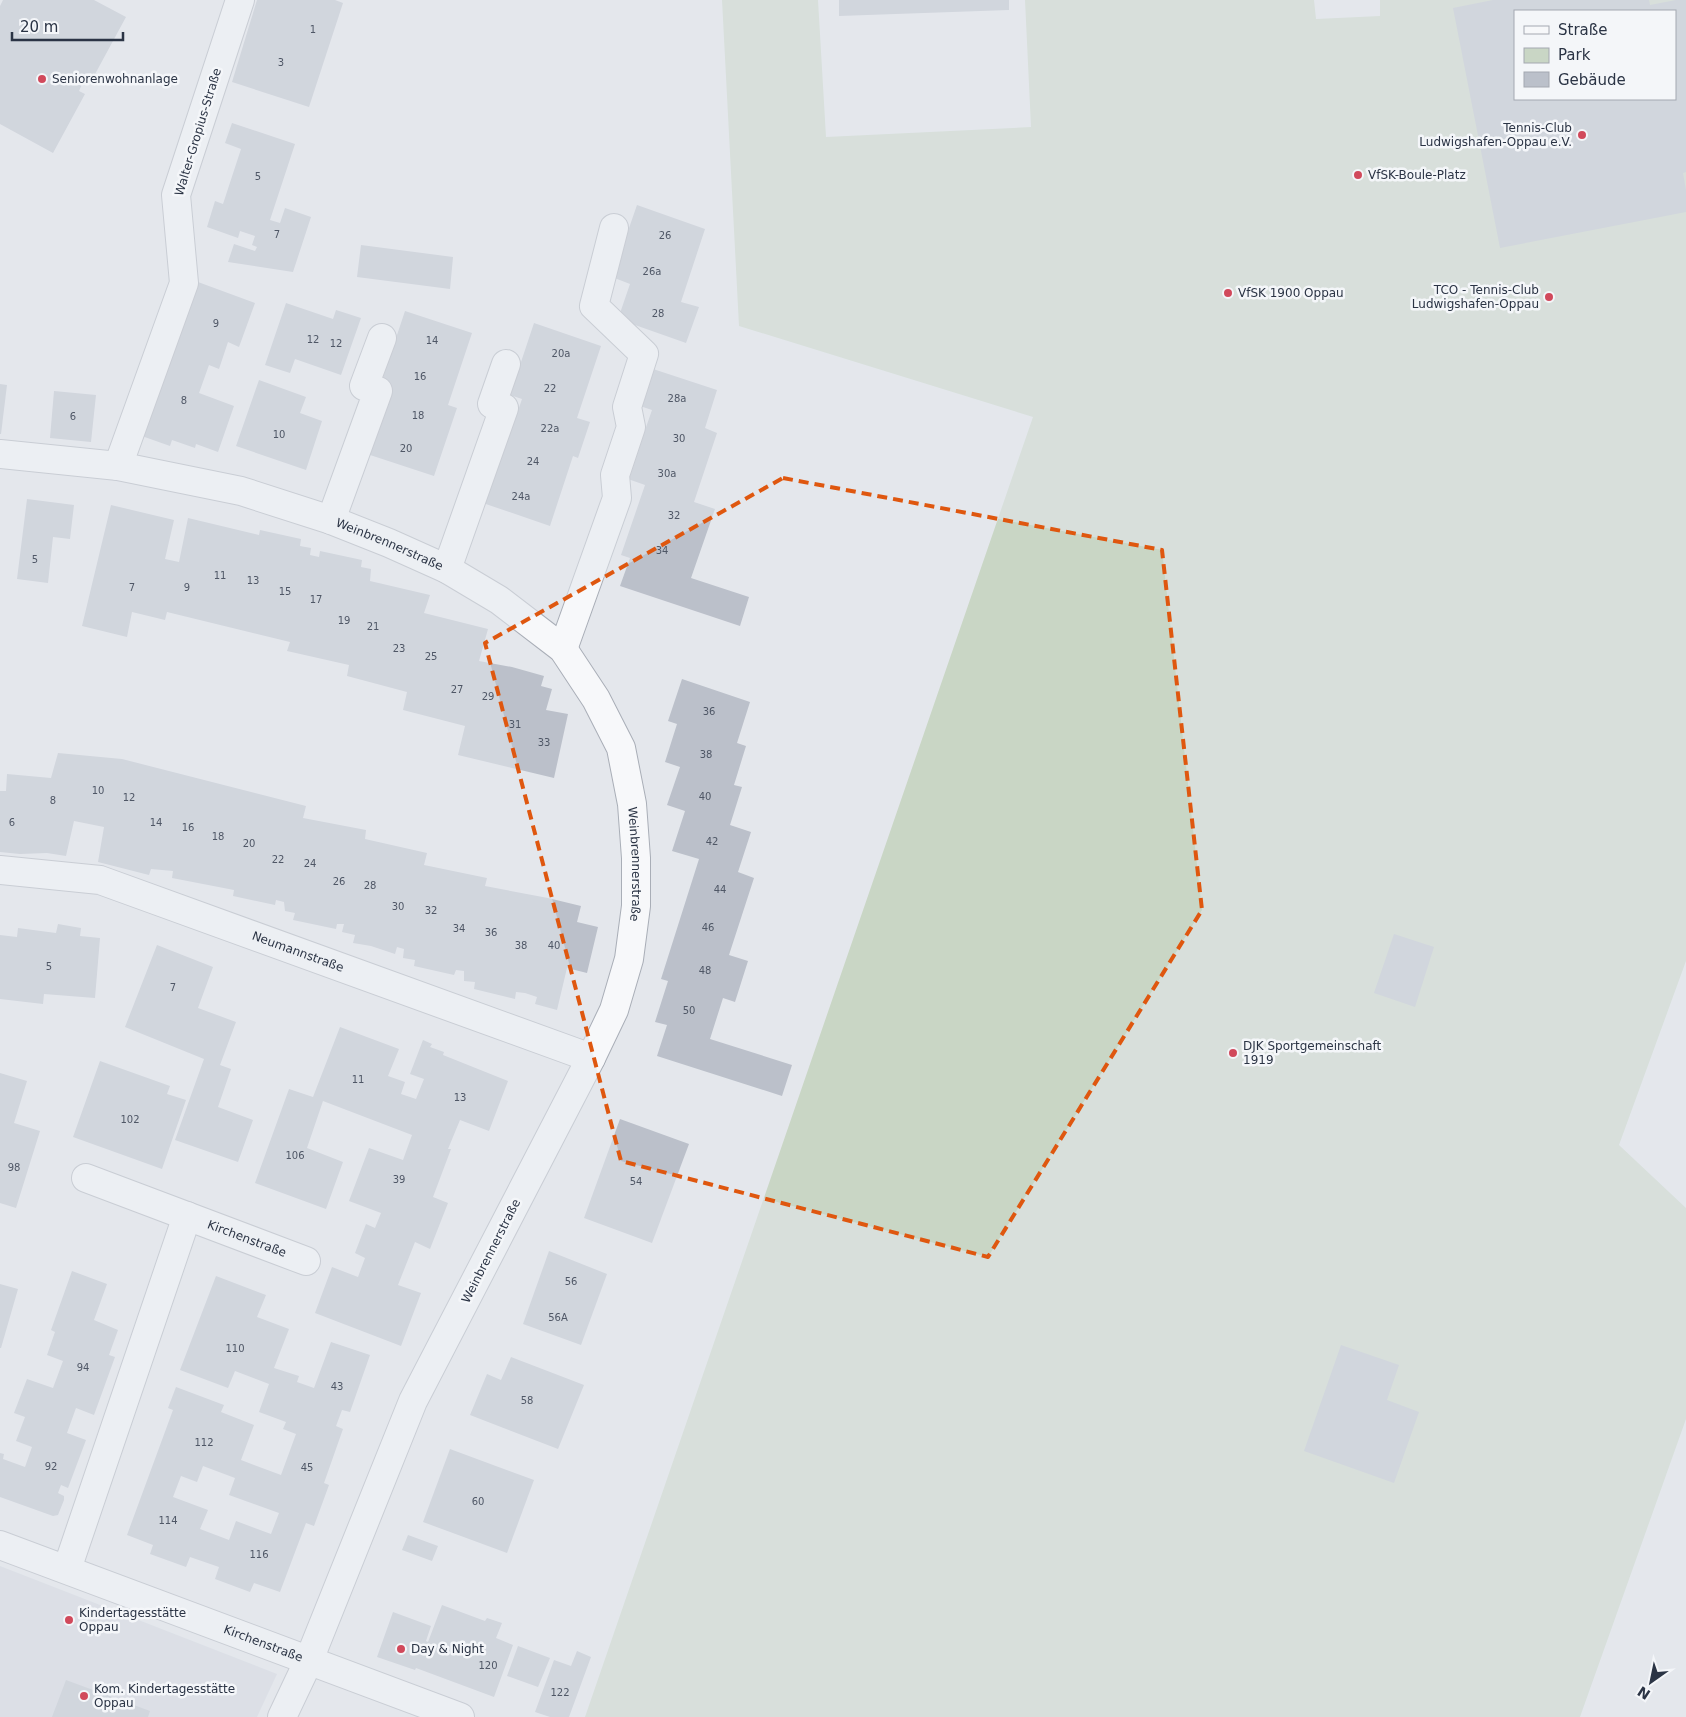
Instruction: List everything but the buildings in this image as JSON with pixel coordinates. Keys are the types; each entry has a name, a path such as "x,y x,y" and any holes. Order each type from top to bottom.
{"street":[{"name":"Walter-Gropius-Straße","path":"118,466 184,283 176,195 240,0"},
{"path":"563,649 617,498 615,475 631,427 627,407 644,354 594,306 614,228"},
{"path":"331,520 378,391 364,386 382,338"},
{"path":"447,569 504,408 492,404 506,364"},
{"name":"Weinbrennerstraße","path":"0,454 118,466 241,491 331,520 447,569 500,600 563,649 596,699 621,748 632,804 636,858 636,906 629,959 614,1010 413,1402 309,1660 282,1717"},
{"name":"Neumannstraße","path":"0,870 100,880 591,1058"},
{"name":"Kirchenstraße","path":"86,1178 306,1261"},
{"path":"67,1570 187,1216"},
{"name":"Kirchenstraße","path":"0,1545 460,1717"}],"highlighted area":[{"path":"783,478 1162,550 1202,910 988,1257 621,1161 485,643"}],"shaded area":[{"name":"Kindertagesstätte Oppau","path":"0,1566 277,1674 257,1717 0,1717"}],"green space":[{"name":"DJK Sportgemeinschaft 1919","path":"722,0 818,0 826,137 1031,127 1025,0 1314,0 1316,19 1380,16 1380,0 1686,0 1686,961 1619,1145 1686,1208 1686,1419 1580,1717 585,1717 1033,417 739,326"}],"place":[{"name":"Seniorenwohnanlage","path":"42,79"},
{"name":"Tennis-Club Ludwigshafen-Oppau e.V.","path":"1582,135"},
{"name":"VfSK-Boule-Platz","path":"1358,175"},
{"name":"VfSK 1900 Oppau","path":"1228,293"},
{"name":"TCO - Tennis-Club Ludwigshafen-Oppau","path":"1549,297"},
{"name":"DJK Sportgemeinschaft 1919","path":"1233,1053"},
{"name":"Kindertagesstätte Oppau","path":"69,1620"},
{"name":"Day & Night","path":"401,1649"},
{"name":"Kom. Kindertagesstätte Oppau","path":"84,1696"}]}
